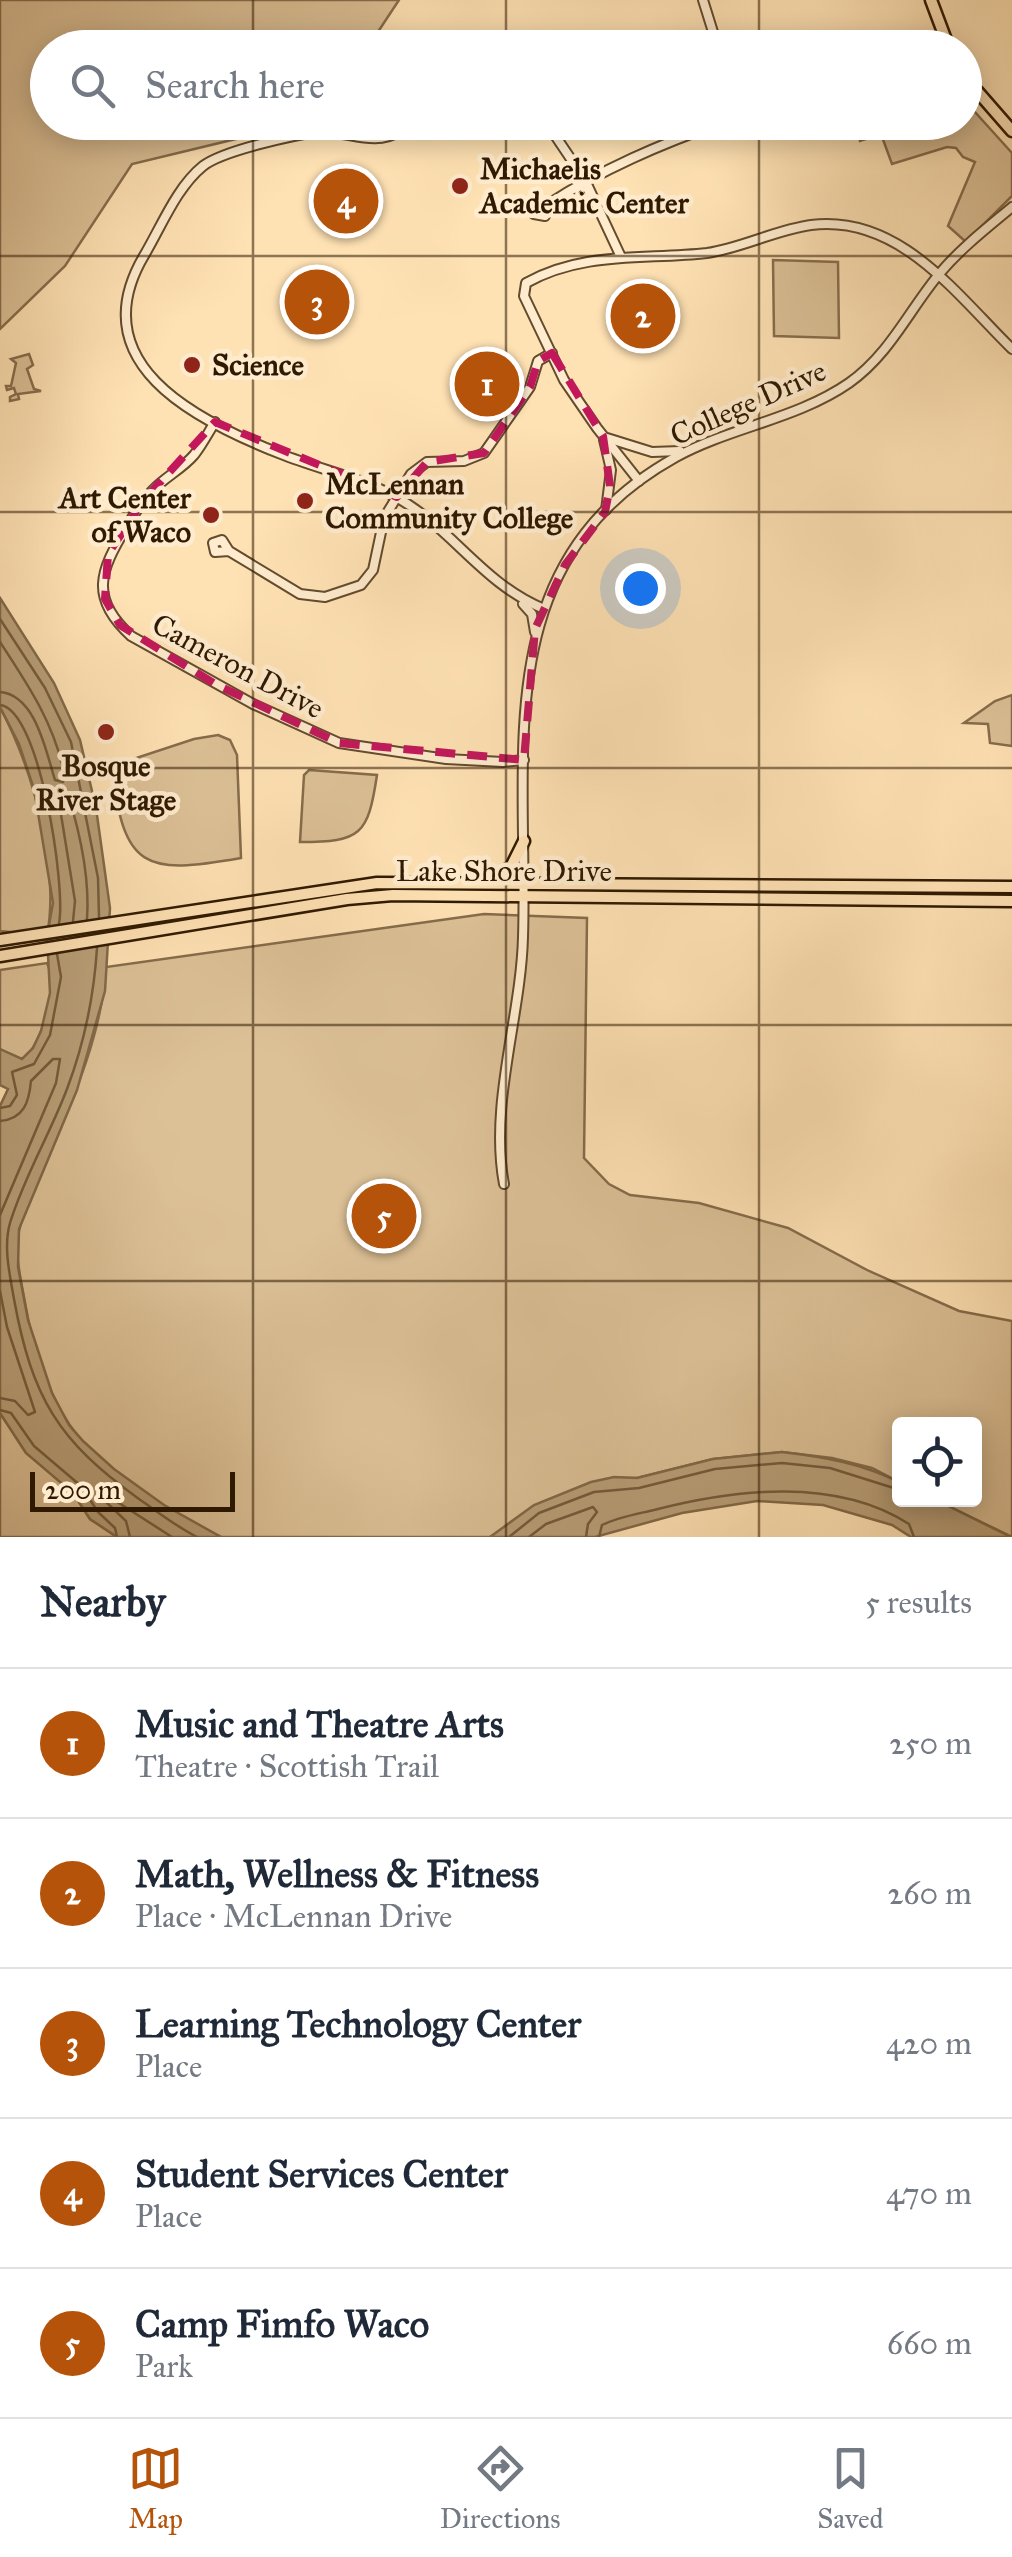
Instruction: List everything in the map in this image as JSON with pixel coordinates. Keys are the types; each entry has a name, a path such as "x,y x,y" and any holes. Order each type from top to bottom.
{"main road":[{"path":"931,0 941,30"},
{"path":"982,97 1012,131"},
{"path":"484,883 511,867 524,841"},
{"name":"Lake Shore Drive","path":"0,940 359,884 484,883 524,890 1012,901"},
{"name":"Lake Shore Drive","path":"0,956 374,896 524,890 1012,887"}],"street":[{"path":"703,0 712,30"},
{"path":"285,140 225,154 201,168 180,194 128,283 126,316 134,356 159,388 215,422 281,454 396,497 431,521 532,614 536,633"},
{"path":"558,140 585,180 620,257"},
{"path":"547,205 585,180 672,140"},
{"name":"College Drive","path":"504,1184 503,1097 523,943 525,690 544,609 571,556 605,512 640,481 692,449 808,405 853,380 889,346 938,276 963,248 1012,206"},
{"path":"640,481 564,380 524,296 524,286 559,267 620,257 708,253 796,228 832,224 877,232 901,245 938,276 1012,349"},
{"path":"229,551 300,594 337,595 360,584 373,570 380,532 411,474 427,462 464,461 484,453 530,387 538,362 552,353"},
{"name":"Cameron Drive","path":"215,422 192,458 141,504 108,554 103,583 105,599 110,614 120,625 131,636 215,684 339,743 446,759 524,760"},
{"path":"603,436 652,452 692,449"},
{"path":"603,436 611,470 605,512"},
{"path":"516,598 544,609"}],"highlighted area":[{"path":"552,353 603,436 610,486 605,512 565,565 535,629 524,760 339,743 215,684 120,625 105,599 108,554 143,501 215,422 397,497 427,462 484,453 530,387 538,361"}],"shaded area":[{"path":"0,0 399,0 379,30 30,30 30,140 232,140 132,164 65,266 0,329"},
{"path":"982,120 1012,153 1012,196 966,242 948,226 975,162 963,157 956,148 947,147 892,164 883,140 982,140"},
{"path":"773,260 838,262 839,338 774,336"},
{"path":"29,354 33,365 27,369 34,389 41,391 18,394 19,399 10,401 16,394 14,388 7,390 6,386 11,386 16,363 11,359"},
{"path":"1012,695 1012,746 990,743 988,724 964,723 995,701"},
{"path":"0,707 23,759 41,819 50,879 47,936 0,931"},
{"path":"218,735 230,740 237,755 241,858 182,865 161,864 145,857 132,845 123,827 112,766"},
{"path":"309,770 377,775 370,811 358,831 336,840 300,842 304,775"},
{"path":"484,914 587,918 584,1158 609,1184 630,1195 699,1203 788,1228 869,1271 959,1311 1012,1321 1012,1537 950,1507 982,1507 982,1417 892,1417 892,1478 872,1468 832,1458 782,1452 713,1459 637,1478 614,1478 490,1537 221,1537 182,1517 117,1472 69,1424 41,1365 18,1265 20,1227 84,1067 99,1018 106,967"},
{"path":"47,963 51,986 44,1024 27,1057 17,1060 0,1049 0,970"},
{"path":"0,1413 26,1453 73,1492 90,1519 117,1537 0,1537"}],"water":[{"path":"0,598 54,683 80,740 96,808 110,908 105,991 77,1090 19,1229 18,1267 28,1320 52,1393 69,1425 83,1441 164,1505 221,1537 117,1537 90,1519 73,1493 26,1453 0,1413 0,1106 8,1089 0,1085 0,1049 22,1059 41,1031 50,993 47,936 53,903 34,789 19,744 0,707"},
{"path":"782,1452 856,1465 892,1479 892,1507 950,1507 1011,1537 911,1537 892,1525 823,1505 757,1501 682,1513 595,1537 490,1537 534,1505 591,1482 637,1478 713,1459"}],"place":[{"name":"Michaelis Academic Center","path":"460,186"},
{"name":"Student Services Center","path":"346,201"},
{"name":"Learning Technology Center","path":"317,302"},
{"name":"Math, Wellness & Fitness","path":"643,316"},
{"name":"Science","path":"192,365"},
{"name":"Music and Theatre Arts","path":"487,384"},
{"name":"McLennan Community College","path":"305,501"},
{"name":"Art Center of Waco","path":"211,515"},
{"name":"Bosque River Stage","path":"106,732"},
{"name":"Camp Fimfo Waco","path":"384,1216"}]}
